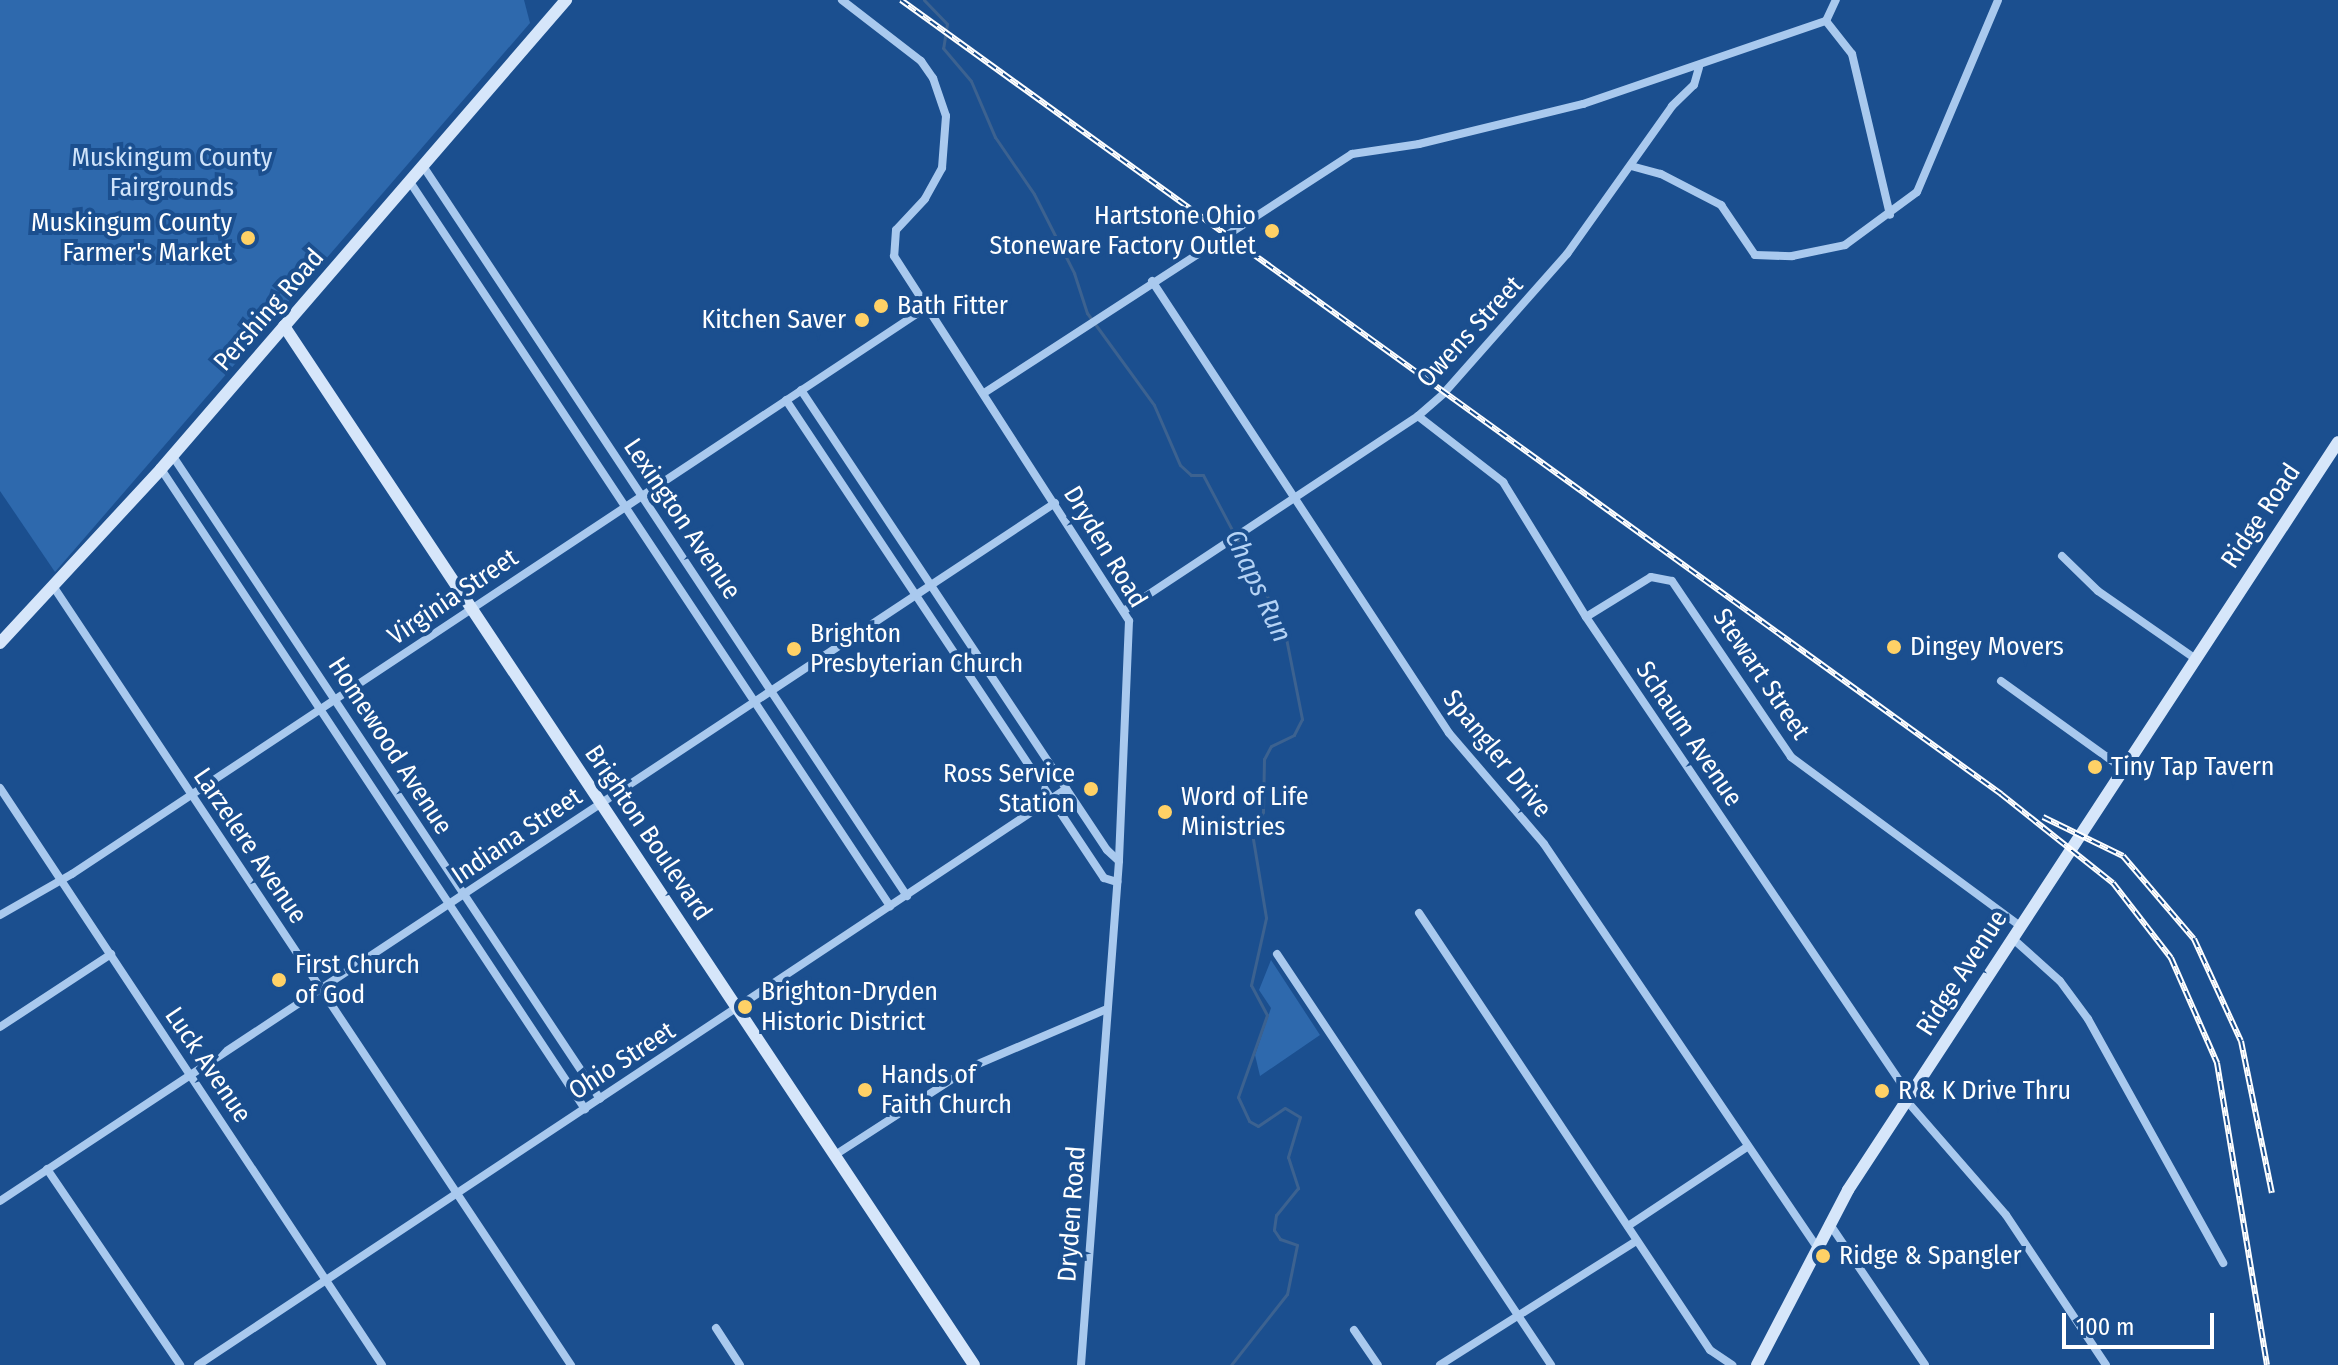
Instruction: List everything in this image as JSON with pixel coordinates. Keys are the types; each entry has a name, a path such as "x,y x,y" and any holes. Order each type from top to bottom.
{"street":[{"name":"Pershing Road","path":"0,643 55,589 161,469 566,0"},
{"name":"Dryden Road","path":"842,0 921,61 943,102 945,160 934,185 892,240 894,256 1125,610 1131,639 1119,861 1081,1365"},
{"path":"984,393 1152,281 1352,154 1419,144 1583,104 1699,68 1826,21 1836,0"},
{"path":"1631,166 1674,180 1721,205 1751,252 1773,258 1829,249 1860,237 1917,192 1998,0"},
{"path":"1826,21 1852,54 1890,215"},
{"name":"Owens Street","path":"1125,610 1418,416 1469,368 1540,286 1631,166 1672,106 1694,85 1699,68"},
{"name":"Lexington Avenue","path":"423,166 907,896"},
{"name":"Lexington Avenue","path":"410,182 890,906"},
{"name":"Spangler Drive","path":"1152,281 1449,733 1544,844 1817,1247"},
{"name":"Virginia Street","path":"0,915 192,794 927,307"},
{"name":"Brighton Boulevard","path":"284,326 974,1365"},
{"path":"801,390 1066,789 1119,861"},
{"path":"786,400 1050,800 1104,878 1117,882"},
{"name":"Schaum Avenue","path":"1418,416 1503,482 1586,617 1908,1098 2006,1215 2106,1365"},
{"name":"Ridge Road","path":"2221,616 2338,442"},
{"name":"Homewood Avenue","path":"172,455 600,1099"},
{"name":"Homewood Avenue","path":"161,469 585,1109"},
{"name":"Indiana Street","path":"0,1201 1055,503"},
{"path":"2062,556 2098,591 2193,657"},
{"name":"Stewart Street","path":"1586,617 1651,577 1672,581 1791,757 2020,926"},
{"name":"Larzelere Avenue","path":"55,589 571,1365"},
{"name":"Ridge Avenue","path":"1757,1365 1829,1223 2221,616"},
{"path":"2001,681 2122,768"},
{"name":"Luck Avenue","path":"0,788 382,1365"},
{"name":"Ohio Street","path":"198,1365 1066,789"},
{"path":"1419,913 1710,1350 1732,1365"},
{"path":"2012,938 2060,981 2088,1019 2223,1263"},
{"path":"0,1027 111,954"},
{"path":"1277,954 1551,1365"},
{"path":"835,1155 971,1067 1107,1009"},
{"path":"1628,1226 1747,1147"},
{"path":"47,1169 180,1365"},
{"path":"1829,1223 1925,1365"},
{"path":"1440,1365 1636,1241"},
{"path":"716,1328 740,1365"},
{"path":"1354,1330 1378,1365"}],"green space":[{"name":"Muskingum County Fairgrounds","path":"0,0 524,0 530,23 55,572 0,491"},
{"path":"1271,960 1320,1035 1260,1076 1255,1055 1271,1008 1259,990"}],"waterway":[{"name":"Chaps Run","path":"924,0 947,24 943,48 971,81 995,137 1034,194 1074,273 1087,313 1154,405 1180,465 1191,475 1203,475 1284,628 1302,719 1294,735 1271,746 1264,759 1263,812 1252,833 1266,918 1251,985 1267,1015 1238,1097 1249,1121 1258,1126 1285,1108 1300,1117 1288,1157 1298,1188 1276,1215 1274,1230 1280,1239 1297,1245 1287,1294 1231,1365"}],"railway":[{"path":"901,0 2001,794 2113,883 2171,958 2217,1063 2267,1365"},
{"path":"2043,817 2123,856 2194,939 2241,1041 2272,1193"}],"place":[{"name":"Hartstone Ohio Stoneware Factory Outlet","path":"1272,231"},
{"name":"Muskingum County Farmer's Market","path":"248,238"},
{"name":"Bath Fitter","path":"881,306"},
{"name":"Kitchen Saver","path":"862,320"},
{"name":"Dingey Movers","path":"1894,647"},
{"name":"Brighton Presbyterian Church","path":"794,649"},
{"name":"Tiny Tap Tavern","path":"2095,767"},
{"name":"Ross Service Station","path":"1091,789"},
{"name":"Word of Life Ministries","path":"1165,812"},
{"name":"First Church of God","path":"279,980"},
{"name":"Brighton-Dryden Historic District","path":"745,1007"},
{"name":"Hands of Faith Church","path":"865,1090"},
{"name":"R & K Drive Thru","path":"1882,1091"},
{"name":"Ridge & Spangler","path":"1823,1256"}]}
